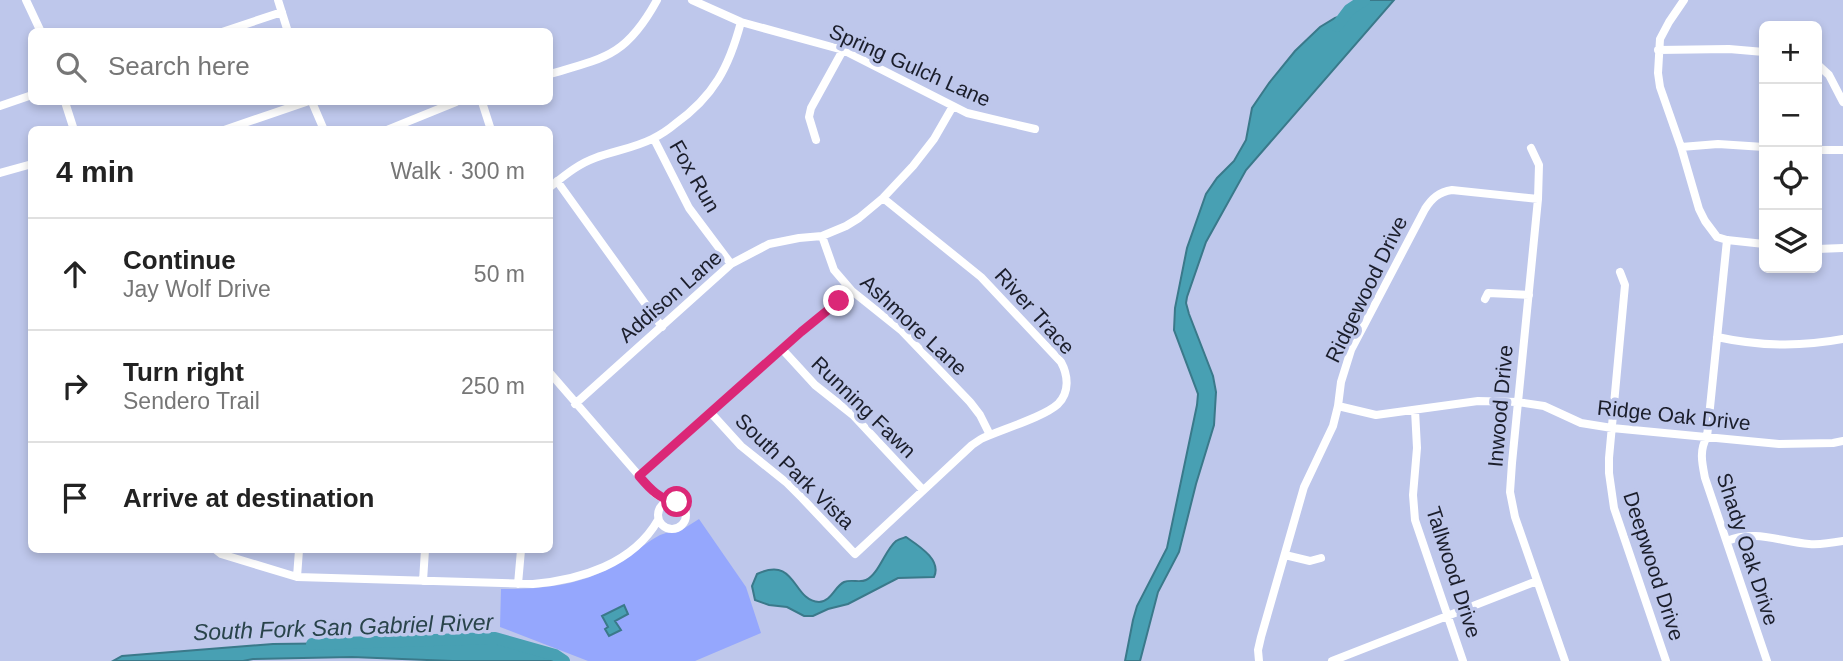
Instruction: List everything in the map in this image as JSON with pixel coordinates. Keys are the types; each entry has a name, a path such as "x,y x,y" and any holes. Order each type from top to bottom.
{"street":[{"path":"26,0 39,28"},
{"path":"278,0 287,28"},
{"path":"553,73 607,56 623,46 638,31 657,0"},
{"name":"Spring Gulch Lane","path":"692,0 741,22 843,50 982,118 1035,129"},
{"path":"1684,0 1660,39 1660,87 1705,221 1717,237 1759,243"},
{"path":"234,28 282,12"},
{"path":"553,184 579,165 594,158 654,138 696,107 717,82 734,48 741,22"},
{"path":"1659,49 1759,52"},
{"path":"816,140 809,117 811,108 843,50"},
{"path":"1822,69 1829,75 1843,102"},
{"path":"0,106 28,96"},
{"path":"66,105 73,126"},
{"path":"235,126 297,105"},
{"path":"313,105 322,126"},
{"path":"397,126 450,105"},
{"path":"483,105 490,126"},
{"name":"Addison Lane","path":"575,404 731,264 769,244 822,236 846,226 883,198 934,139 953,106"},
{"name":"Fox Run","path":"654,138 689,208 731,264"},
{"path":"1681,147 1718,144 1759,147"},
{"name":"Inwood Drive","path":"1531,148 1539,165 1538,199 1511,471 1511,502 1565,661"},
{"path":"1822,150 1843,150"},
{"path":"0,173 28,165"},
{"path":"557,181 662,327"},
{"name":"Ridgewood Drive","path":"1259,661 1261,637 1304,487 1333,426 1341,382 1351,350 1425,209 1433,198 1444,191 1452,190 1538,199"},
{"name":"River Trace","path":"855,554 972,445 1057,405 1065,391 1067,377 1061,362 981,277 883,198"},
{"name":"Ashmore Lane","path":"822,236 834,270 852,291 902,331 970,402 990,435"},
{"name":"Shady Oak Drive","path":"1727,240 1707,437 1702,446 1702,460 1705,478 1768,661"},
{"path":"1822,248 1843,248"},
{"name":"Deepwood Drive","path":"1620,272 1625,285 1609,473 1614,508 1666,661"},
{"path":"639,476 782,349 852,291"},
{"path":"1485,299 1488,293 1529,295"},
{"path":"1717,337 1744,343 1786,345 1843,339"},
{"name":"Running Fawn","path":"782,349 815,385 853,415 923,490"},
{"path":"553,377 654,493 668,502 677,502 684,508 686,516 680,527 650,534"},
{"name":"Ridge Oak Drive","path":"1338,406 1376,415 1478,401 1518,402 1544,406 1581,423 1612,428 1795,444 1843,441"},
{"name":"Tallwood Drive","path":"1415,410 1417,448 1413,508 1426,554 1464,661"},
{"name":"South Park Vista","path":"711,413 741,446 787,483 855,554"},
{"path":"220,553 297,577 556,582 598,571 644,540 658,520 659,508 654,493"},
{"path":"659,508 668,502"},
{"path":"658,520 667,529"},
{"path":"1727,541 1749,536 1773,537 1809,544 1843,541"},
{"path":"297,577 299,553"},
{"path":"423,581 425,553"},
{"path":"518,583 521,553"},
{"path":"1285,555 1310,561 1321,558"},
{"path":"1332,661 1537,581"},
{"path":"1358,651 1361,661"}],"shaded area":[{"path":"1361,0 1394,0 1246,170 1206,242 1186,303 1213,376 1216,392 1214,425 1179,552 1158,592 1140,661 1125,661 1137,606 1167,548 1197,405 1198,394 1174,330 1175,308 1187,248 1206,194 1234,161 1246,140 1252,108 1269,83 1295,51 1320,27 1348,14"},
{"path":"699,519 746,587 761,633 695,661 588,661 500,627 501,589 553,586 579,581 604,571 660,535 680,531"},
{"path":"906,537 932,559 936,571 934,577 898,578 848,604 813,616 804,616 787,607 755,600 752,586 757,574 780,570 793,580 810,600 823,601 844,582 864,581 871,577 892,545"},
{"path":"624,605 628,614 615,621 621,630 609,636 602,616"},
{"path":"451,640 534,648 565,661 452,661 352,657 243,661 113,661 122,656 273,644"}],"waterway":[{"name":"South Fork San Gabriel River","path":"1337,26 1349,10 1364,0"},
{"name":"South Fork San Gabriel River","path":"312,644 495,638 555,655 564,661"}],"route":[{"path":"677,502 668,502 654,493 639,476 839,301"}]}
